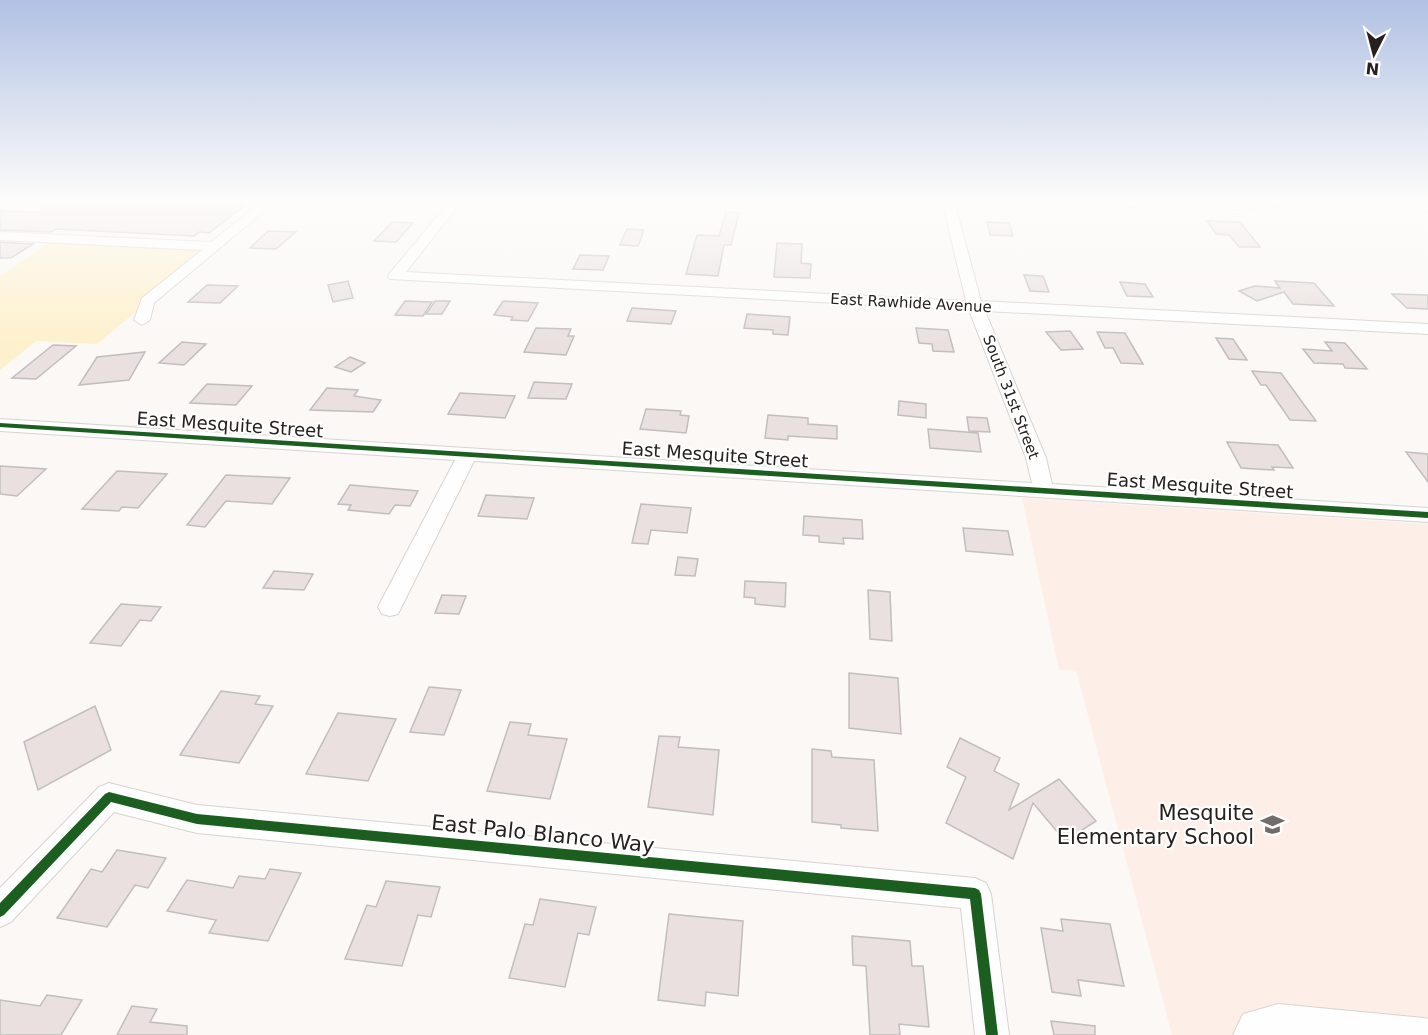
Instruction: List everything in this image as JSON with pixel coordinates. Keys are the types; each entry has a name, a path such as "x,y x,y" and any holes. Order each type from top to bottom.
{"street":[{"path":"142,320 147,301 211,249"},
{"name":"East Rawhide Avenue","path":"417,249 395,276 1428,329"},
{"name":"South 31st Street","path":"960,249 975,306 1036,458 1044,491"},
{"name":"East Mesquite Street","path":"0,425 1428,515"},
{"path":"390,607 467,455"},
{"name":"East Palo Blanco Way","path":"0,910 109,797 197,819 975,894 992,1035"},
{"path":"1250,1035 1255,1026 1278,1021 1424,1035"}],"shaded area":[{"path":"39,249 211,249 97,344 36,341 0,370 0,276"},
{"name":"Mesquite Elementary School","path":"1022,498 1428,524 1428,1035 1172,1035 1076,670 1059,670"}],"building":[{"path":"0,249 25,249 11,258 0,258"},
{"path":"693,249 723,249 718,276 686,274"},
{"path":"776,249 802,249 801,263 811,264 810,278 774,277"},
{"path":"580,255 609,256 603,270 573,269"},
{"path":"1024,275 1043,276 1049,292 1030,291"},
{"path":"348,281 353,298 333,302 328,285"},
{"path":"1275,281 1314,283 1334,306 1293,304 1284,292 1257,301 1239,291 1255,286 1280,288"},
{"path":"1120,282 1145,284 1153,297 1127,296"},
{"path":"207,285 238,286 220,303 188,302"},
{"path":"1392,294 1428,295 1428,309 1407,308"},
{"path":"405,301 432,302 423,316 395,315"},
{"path":"435,301 450,301 442,314 426,314"},
{"path":"503,301 538,303 528,321 511,320 513,317 494,315"},
{"path":"632,308 676,311 671,324 627,321"},
{"path":"747,314 790,317 788,335 773,334 773,330 744,328"},
{"path":"536,328 571,329 568,336 574,336 566,355 524,352"},
{"path":"916,328 948,330 954,352 933,351 932,344 919,343"},
{"path":"1070,331 1083,349 1061,350 1046,332"},
{"path":"1097,332 1125,333 1143,364 1121,363 1113,348 1105,348"},
{"path":"1216,338 1233,339 1247,360 1229,359"},
{"path":"182,342 206,344 184,365 159,363"},
{"path":"1325,342 1345,343 1367,369 1345,368 1343,364 1314,363 1303,349 1332,351"},
{"path":"53,345 76,346 36,379 12,378"},
{"path":"145,352 129,380 79,385 97,357"},
{"path":"350,357 365,363 351,372 335,367"},
{"path":"1252,371 1281,373 1316,421 1290,420 1266,385 1261,385"},
{"path":"534,382 572,384 566,399 528,398"},
{"path":"207,384 252,386 236,405 190,403"},
{"path":"327,388 358,390 354,396 381,400 373,412 310,410"},
{"path":"460,393 515,396 505,418 448,414"},
{"path":"899,401 926,404 926,418 898,415"},
{"path":"646,409 681,411 680,415 689,416 686,433 640,429"},
{"path":"768,415 808,418 808,424 837,426 837,439 788,436 788,440 765,438"},
{"path":"967,417 987,418 990,432 969,431"},
{"path":"928,429 978,433 981,452 930,448"},
{"path":"1227,442 1278,445 1293,468 1272,467 1274,470 1241,468"},
{"path":"1406,452 1428,454 1428,482"},
{"path":"0,466 46,469 17,496 0,494"},
{"path":"117,471 167,474 138,508 122,507 119,511 82,509"},
{"path":"226,475 290,478 272,504 226,501 205,527 187,525"},
{"path":"350,485 418,491 410,506 395,505 389,514 348,510 351,505 338,504"},
{"path":"486,495 534,498 527,519 478,516"},
{"path":"641,504 691,508 687,533 651,530 648,544 632,543"},
{"path":"804,516 862,520 863,539 843,538 844,544 819,542 819,536 803,535"},
{"path":"963,528 1008,531 1013,555 966,551"},
{"path":"678,557 698,559 695,576 675,575"},
{"path":"274,571 313,574 304,590 263,588"},
{"path":"745,581 786,583 785,607 755,604 755,598 744,597"},
{"path":"868,590 890,592 892,641 870,639"},
{"path":"442,595 466,596 459,614 435,613"},
{"path":"121,604 161,607 151,621 140,620 121,646 90,643"},
{"path":"849,673 898,678 901,734 849,728"},
{"path":"429,687 461,690 444,735 410,732"},
{"path":"221,691 260,696 255,704 273,706 239,763 180,755"},
{"path":"95,706 111,750 38,790 24,742"},
{"path":"338,713 396,719 368,781 306,774"},
{"path":"510,722 531,724 528,735 567,739 550,799 487,791"},
{"path":"659,736 680,737 678,747 719,750 713,815 648,807"},
{"path":"960,738 1000,758 994,771 1019,784 1009,810 1059,779 1096,821 1065,841 1033,803 1013,859 946,823 966,777 947,767"},
{"path":"812,749 831,751 832,757 874,760 878,831 841,828 841,825 812,822"},
{"path":"117,850 166,858 148,888 135,885 107,927 57,918 91,869 102,872"},
{"path":"270,869 301,873 268,941 209,933 216,920 167,911 187,880 233,888 239,876 265,879"},
{"path":"386,881 440,887 431,917 418,915 402,966 345,959 367,905 376,907"},
{"path":"540,899 596,907 589,935 578,933 565,987 509,978 525,924 533,925"},
{"path":"669,914 743,921 738,996 706,992 705,1006 658,1000"},
{"path":"1061,919 1110,924 1124,986 1078,980 1081,996 1052,992 1041,928 1063,931"},
{"path":"852,936 910,941 912,966 923,966 929,1027 899,1024 900,1035 870,1035 866,966 853,965"},
{"path":"47,995 82,1000 61,1035 0,1035 0,1000 40,1006"},
{"path":"132,1006 157,1009 150,1022 187,1026 187,1035 117,1035"},
{"path":"1051,1021 1095,1026 1095,1035 1054,1035"}],"cycle path":[{"path":"0,425 1428,515"},
{"path":"0,911 109,797 197,819 975,894 992,1035"}],"place":[{"name":"Mesquite Elementary School","path":"1272,825"}]}
